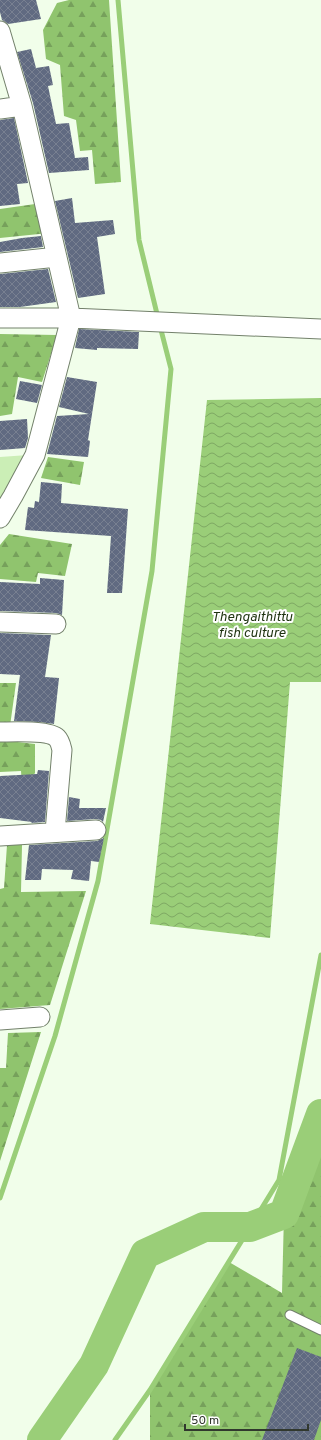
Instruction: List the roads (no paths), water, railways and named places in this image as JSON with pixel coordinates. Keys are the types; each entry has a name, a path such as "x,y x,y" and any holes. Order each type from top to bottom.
{"street":[{"path":"0,31 22,106 71,318 35,455 0,518"},
{"path":"0,109 22,106"},
{"path":"0,263 57,257"},
{"path":"0,318 71,318 154,323 321,329"},
{"path":"0,622 56,624"},
{"path":"0,732 49,733 57,737 62,750 55,832"},
{"path":"0,836 96,830"},
{"path":"0,1020 40,1017"}],"lane":[{"path":"290,1315 321,1330"}],"water":[{"name":"Thengaithittu fish culture","path":"321,398 321,682 290,682 270,938 150,924 207,400"}],"waterway":[{"path":"118,0 139,240 158,318"},
{"path":"0,1198 55,1036 98,881 152,571 171,369 160,326"},
{"path":"115,1440 150,1390 279,1180 321,955"},
{"path":"42,1440 94,1365 145,1254 204,1227 250,1227 284,1214 321,1114"}]}
